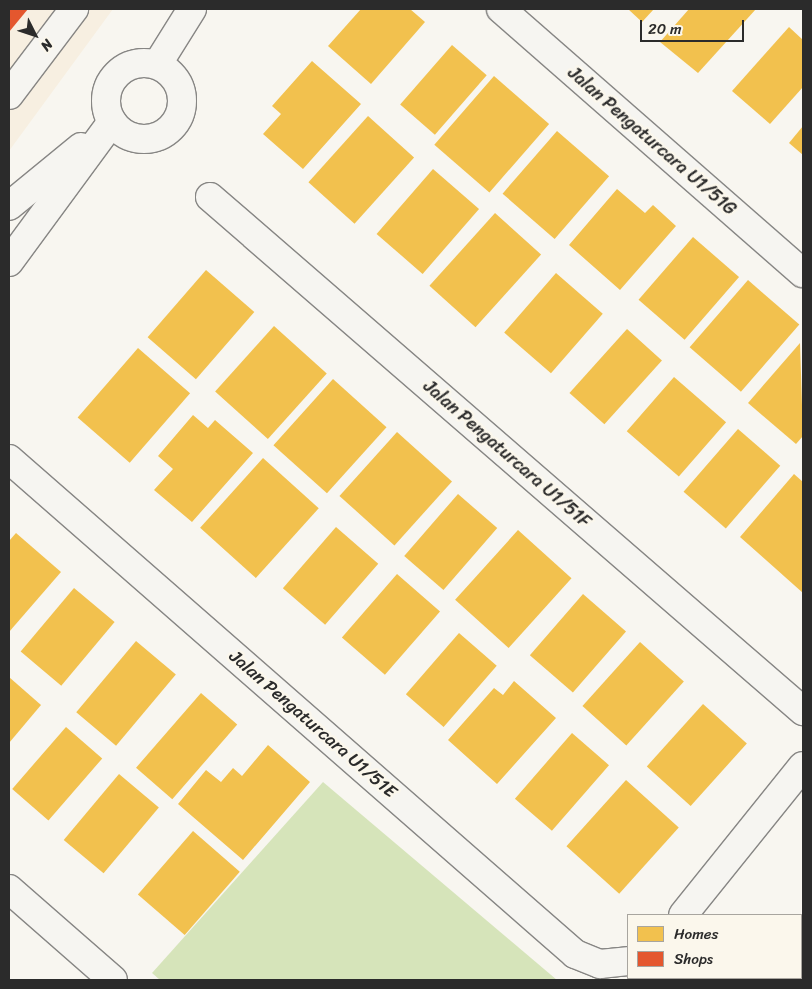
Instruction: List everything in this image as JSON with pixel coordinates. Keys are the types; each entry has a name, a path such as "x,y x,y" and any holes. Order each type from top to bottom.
{"street":[{"path":"9,95 74,9"},
{"path":"157,66 192,9"},
{"name":"Jalan Pengaturcara U1/51G","path":"501,9 803,273"},
{"path":"133,64 157,66 176,80 181,92 178,118 170,129 158,137 132,138 112,122 106,100 113,78 133,64"},
{"path":"9,206 112,122"},
{"path":"9,262 112,122"},
{"name":"Jalan Pengaturcara U1/51F","path":"210,197 803,711"},
{"name":"Jalan Pengaturcara U1/51E","path":"9,458 575,954 600,964 627,961"},
{"path":"684,914 803,766"},
{"path":"9,889 113,980"}],"shaded area":[{"path":"9,9 113,9 9,151"}],"green space":[{"path":"323,782 557,980 160,980 152,973"}],"building: Homes":[{"path":"361,9 410,9 425,22 371,84 328,46"},
{"path":"628,9 654,9 642,22"},
{"path":"689,9 756,9 698,73 660,42"},
{"path":"789,27 803,40 803,87 770,124 732,91"},
{"path":"452,45 487,75 435,135 400,105"},
{"path":"312,61 361,104 303,169 263,134 281,114 272,106"},
{"path":"494,76 549,124 489,193 434,145"},
{"path":"368,116 414,157 355,224 308,182"},
{"path":"803,126 803,155 789,143"},
{"path":"557,131 609,176 555,239 503,194"},
{"path":"433,169 479,209 423,274 377,234"},
{"path":"617,189 645,213 653,205 676,226 620,290 569,245"},
{"path":"495,213 541,254 476,327 429,286"},
{"path":"693,237 739,277 685,340 639,300"},
{"path":"206,270 254,312 196,379 148,337"},
{"path":"556,273 603,314 551,373 504,333"},
{"path":"748,280 799,325 741,392 690,347"},
{"path":"274,326 327,374 268,439 215,391"},
{"path":"627,329 662,360 604,424 569,393"},
{"path":"800,343 803,436 796,444 748,403"},
{"path":"138,348 190,393 130,463 78,417"},
{"path":"674,377 726,422 679,477 627,431"},
{"path":"333,379 387,427 327,493 273,445"},
{"path":"193,415 208,428 215,420 253,453 192,522 154,490 173,469 158,456"},
{"path":"738,429 780,466 726,528 684,492"},
{"path":"397,432 452,482 394,545 339,496"},
{"path":"263,458 319,508 256,578 200,528"},
{"path":"794,474 803,482 803,593 740,537"},
{"path":"458,494 497,528 443,590 404,556"},
{"path":"336,527 378,564 325,625 283,588"},
{"path":"518,530 572,578 509,648 455,600"},
{"path":"16,533 61,572 9,632 9,541"},
{"path":"397,574 440,611 385,675 342,637"},
{"path":"74,588 115,622 61,686 21,652"},
{"path":"583,594 626,631 573,693 530,655"},
{"path":"459,633 497,666 444,727 406,694"},
{"path":"136,641 176,674 116,746 76,712"},
{"path":"640,642 684,681 626,745 582,706"},
{"path":"9,677 41,705 9,743"},
{"path":"514,681 556,718 497,784 448,740 494,688 503,695"},
{"path":"201,693 237,724 172,799 136,768"},
{"path":"703,704 747,743 691,806 647,766"},
{"path":"66,727 102,758 48,820 12,789"},
{"path":"572,733 609,765 552,831 515,799"},
{"path":"268,745 310,782 243,860 178,804 206,770 221,782 233,768 242,776"},
{"path":"119,774 159,807 104,873 64,840"},
{"path":"626,780 679,828 619,894 566,846"},
{"path":"193,831 240,872 185,935 138,894"}],"building: Shops":[{"path":"9,9 28,9 9,32"}]}
